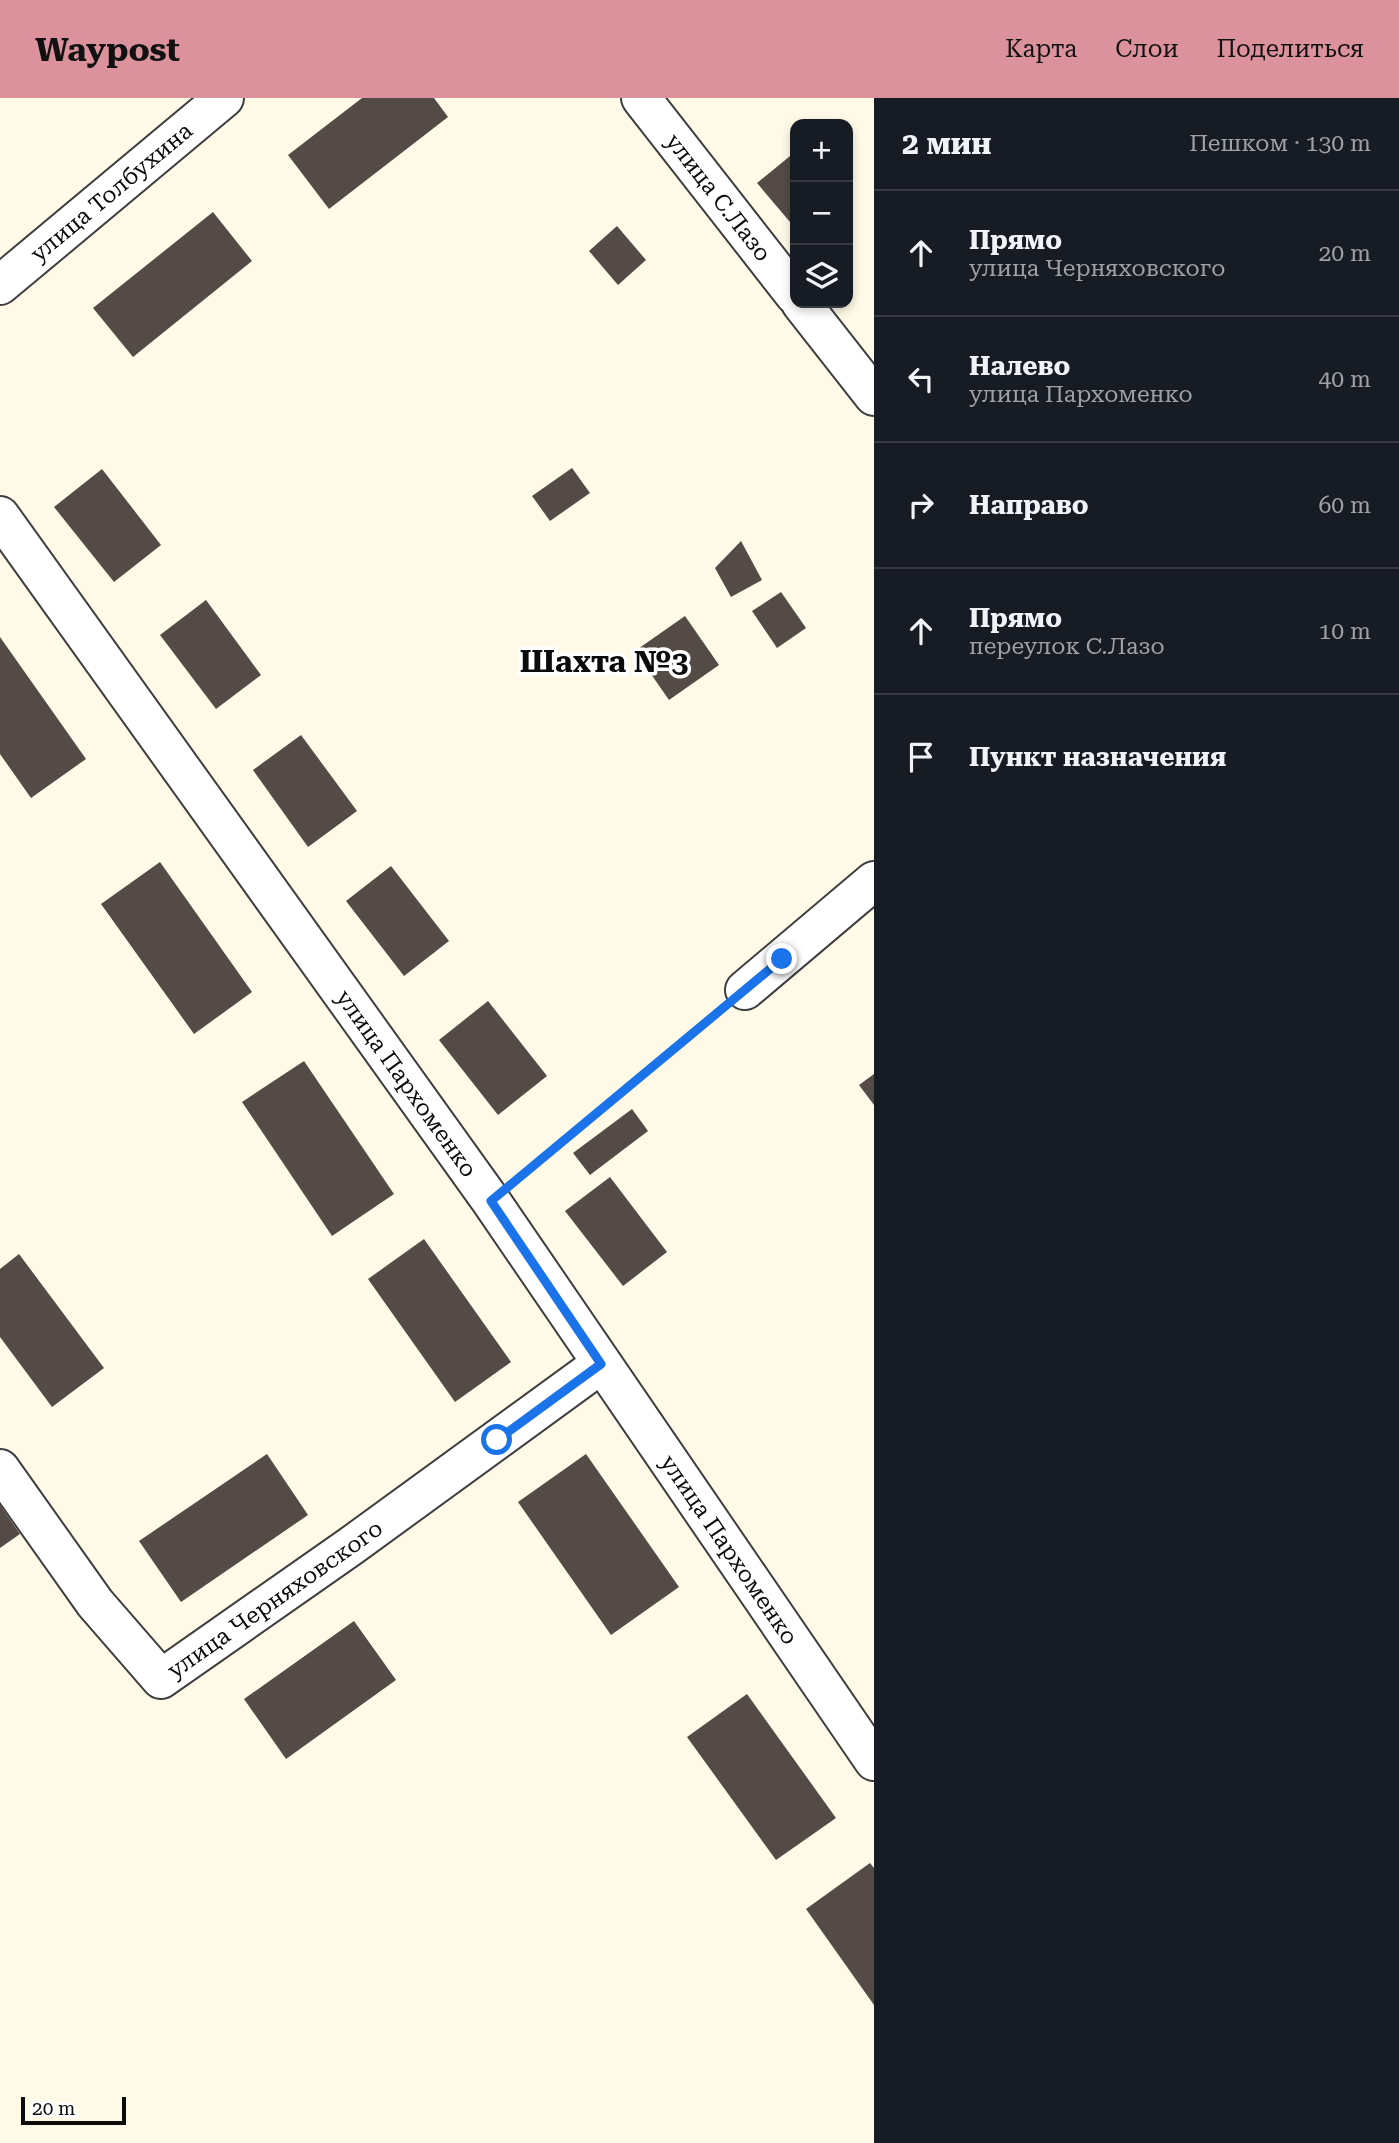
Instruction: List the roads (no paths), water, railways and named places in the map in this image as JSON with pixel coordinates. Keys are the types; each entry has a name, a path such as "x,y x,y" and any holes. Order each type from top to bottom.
{"street":[{"name":"улица Толбухина","path":"0,285 224,98"},
{"name":"улица С.Лазо","path":"641,98 790,289"},
{"path":"805,308 874,396"},
{"name":"улица Пархоменко","path":"0,516 491,1201 874,1761"},
{"path":"745,990 874,881"},
{"name":"улица Черняховского","path":"0,1469 95,1603 162,1679 351,1546 601,1364"}],"district":[{"name":"Шахта №3","path":"604,661"}]}
